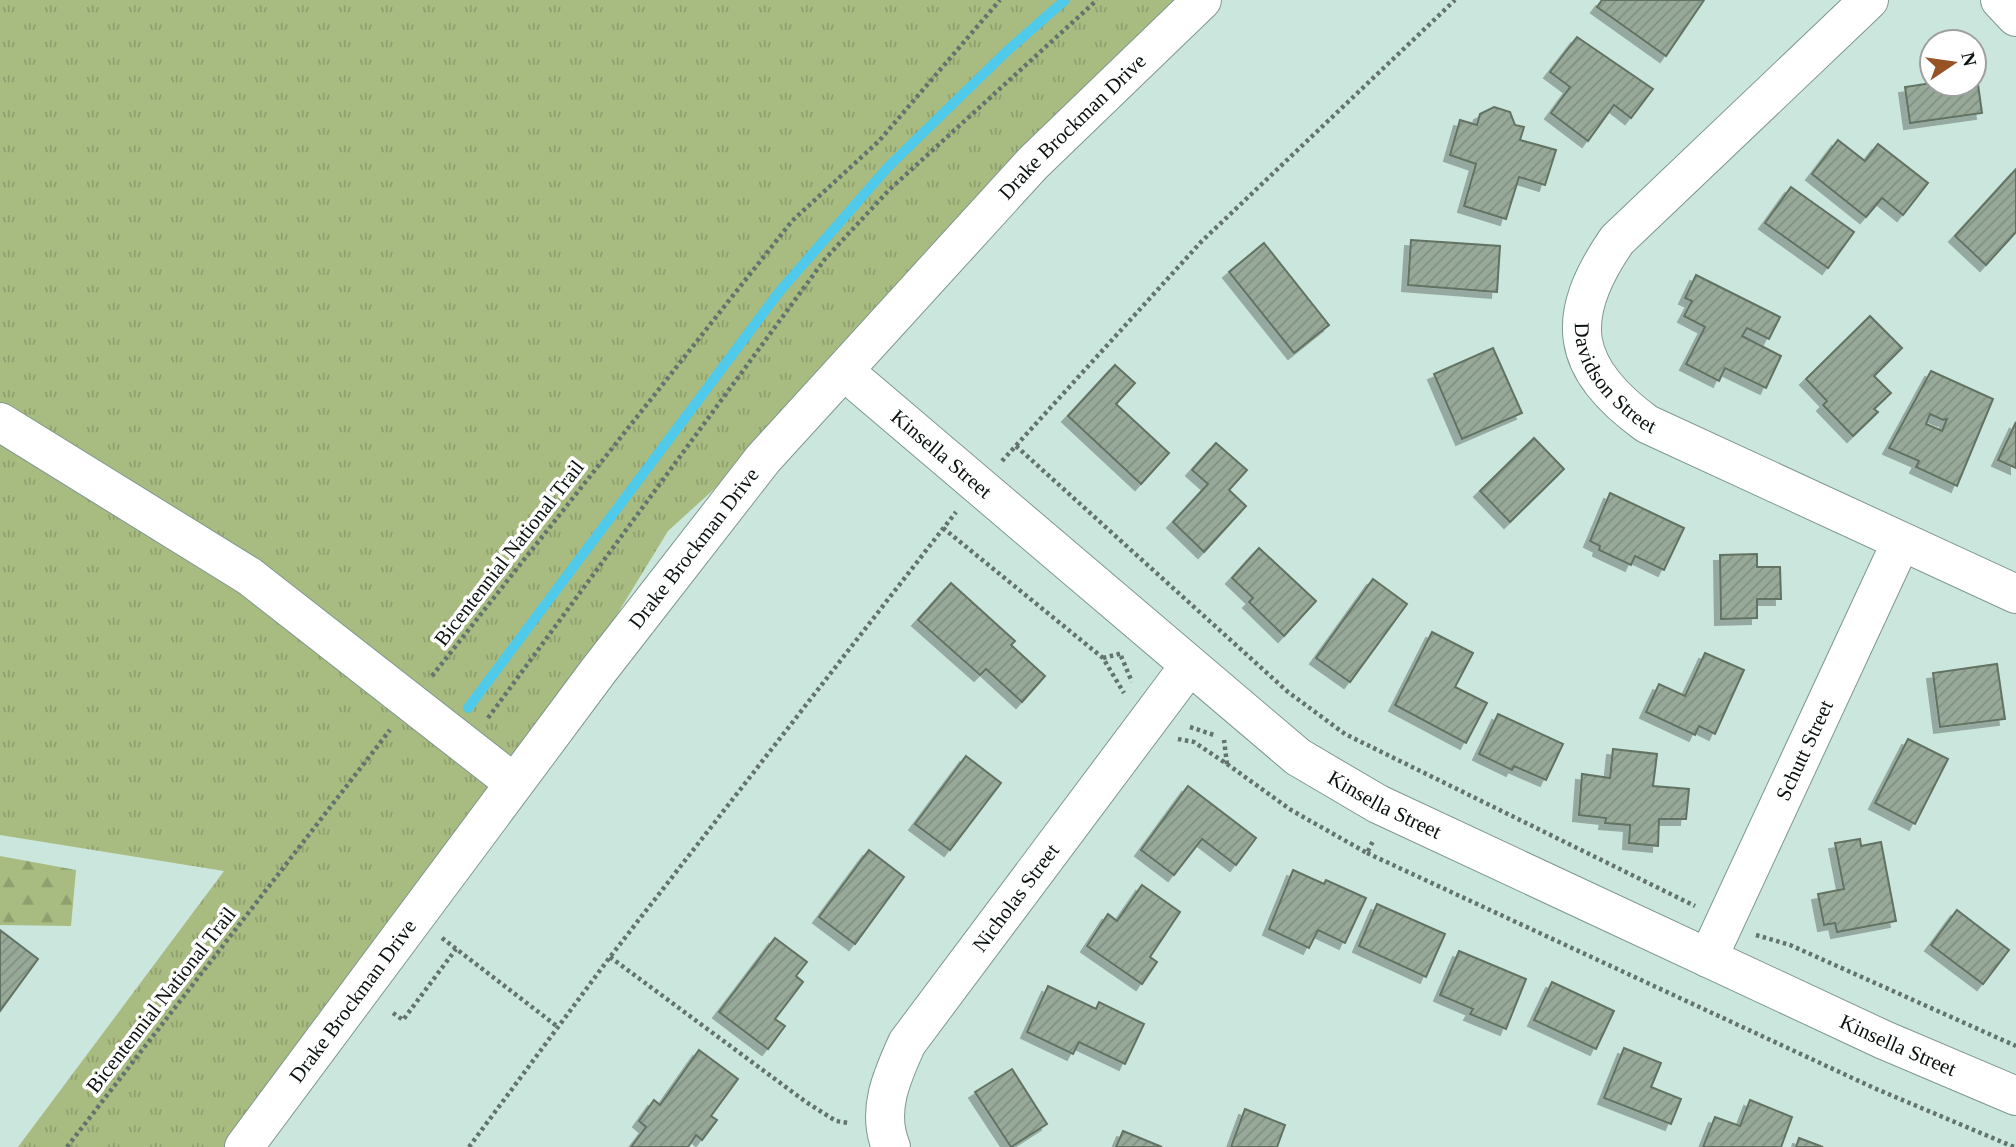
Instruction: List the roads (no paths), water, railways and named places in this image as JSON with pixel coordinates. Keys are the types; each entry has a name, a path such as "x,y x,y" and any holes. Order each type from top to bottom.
{"street":[{"name":"Drake Brockman Drive","path":"244,1147 514,783 764,459 1033,163 1202,0"},
{"name":"Davidson Street","path":"1869,0 1617,240 1593,275 1582,313 1582,332 1591,368 1614,400 1647,424 2016,594"},
{"path":"2000,0 2016,17"},
{"name":"Kinsella Street","path":"844,371 1298,757 1390,810 1708,958 2016,1096"},
{"path":"0,422 249,576 373,670 411,704 514,783"},
{"name":"Schutt Street","path":"1708,958 1901,542"},
{"name":"Nicholas Street","path":"889,1133 886,1102 889,1082 907,1043 1189,666"}],"waterway":[{"path":"468,708 779,292 888,167 1007,51 1065,0"}]}
